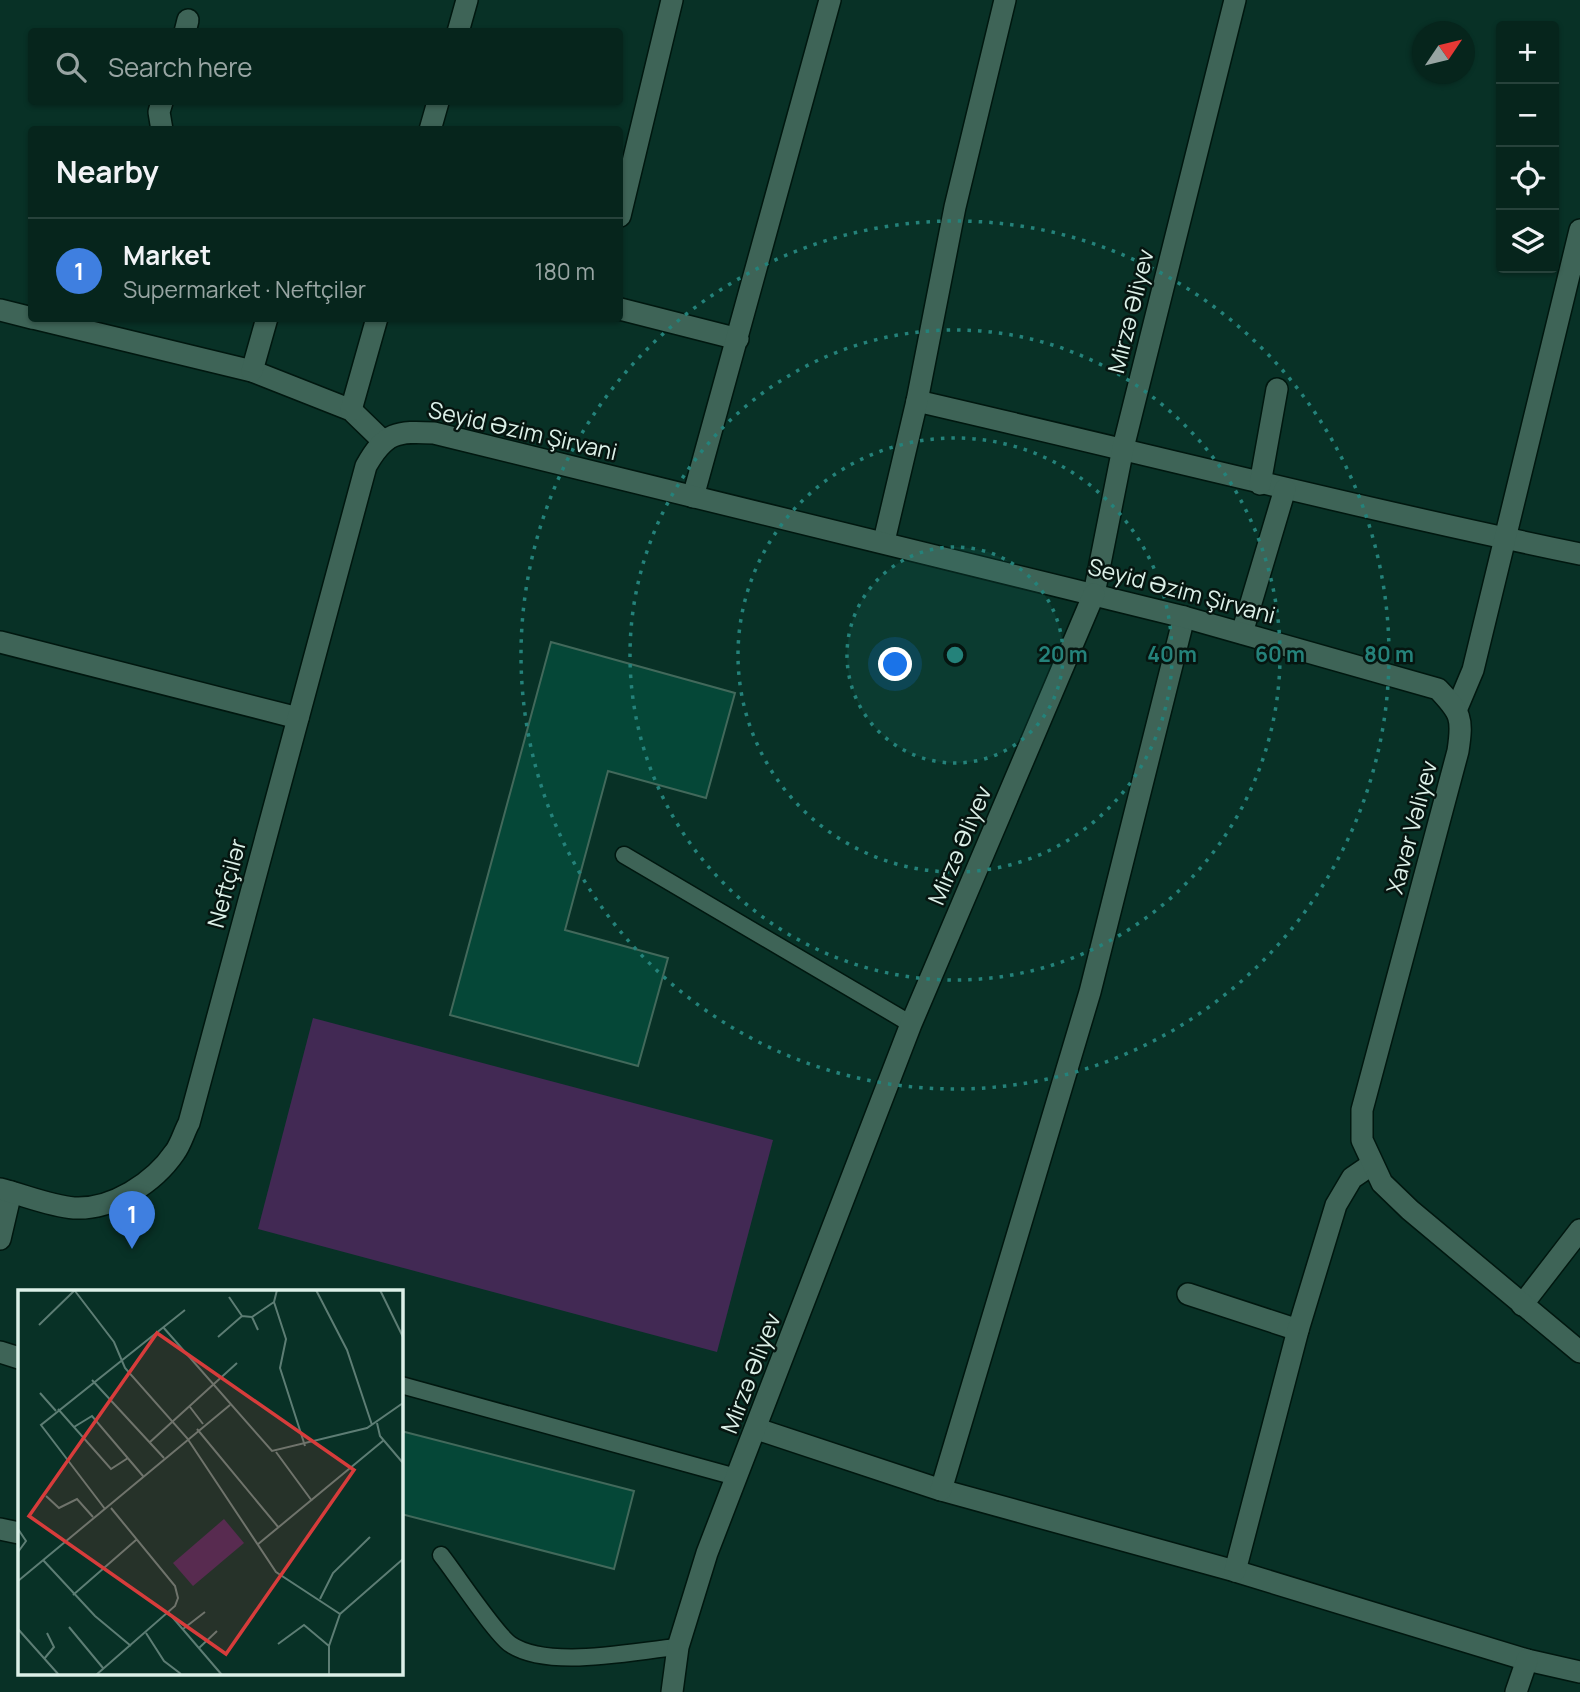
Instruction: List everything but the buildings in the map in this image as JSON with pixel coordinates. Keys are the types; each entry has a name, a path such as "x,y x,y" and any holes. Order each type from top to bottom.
{"street":[{"path":"459,28 467,0"},
{"path":"623,204 672,0"},
{"path":"693,497 830,0"},
{"path":"884,541 917,401 955,207 1005,0"},
{"name":"Mirzə Əliyev","path":"672,1692 678,1647 707,1553 736,1477 757,1429 911,1024 1094,594 1123,448 1235,0"},
{"path":"161,105 159,112 161,126"},
{"path":"431,126 437,105"},
{"name":"Xavər Vəliyev","path":"1580,230 1473,670 1457,708 1462,725 1458,751 1363,1110 1362,1140 1371,1165 1382,1183 1410,1210 1580,1352"},
{"path":"0,310 28,317"},
{"path":"623,310 738,339"},
{"path":"49,322 252,371 351,410 383,441"},
{"path":"252,371 266,322"},
{"path":"351,410 376,322"},
{"path":"1260,484 1277,389"},
{"path":"917,401 1123,448 1260,484 1580,554"},
{"name":"Seyid Əzim Şirvani","path":"383,441 406,432 434,433 884,541 1184,617 1438,689 1457,708"},
{"name":"Neftçilər","path":"6,1191 74,1208 102,1205 135,1190 157,1173 176,1152 189,1123 366,466 383,441"},
{"path":"1242,633 1285,489"},
{"path":"942,1490 1090,992 1184,617"},
{"path":"0,642 298,718"},
{"path":"1236,1571 1298,1330 1336,1205 1352,1178 1371,1165"},
{"path":"0,1239 6,1191"},
{"path":"1522,1305 1580,1230"},
{"path":"1188,1294 1298,1330"},
{"path":"0,1352 18,1358"},
{"path":"757,1429 942,1490 1236,1571 1527,1660 1580,1672"},
{"path":"0,1529 18,1532"},
{"path":"1516,1692 1527,1660"}],"lane":[{"path":"624,855 911,1024"},
{"path":"402,1385 736,1477"},
{"path":"441,1555 509,1643 535,1655 560,1657 678,1647"}],"shaded area":[{"path":"313,1018 773,1140 717,1352 258,1229"}],"place":[{"name":"Market","path":"132,1249"}]}
